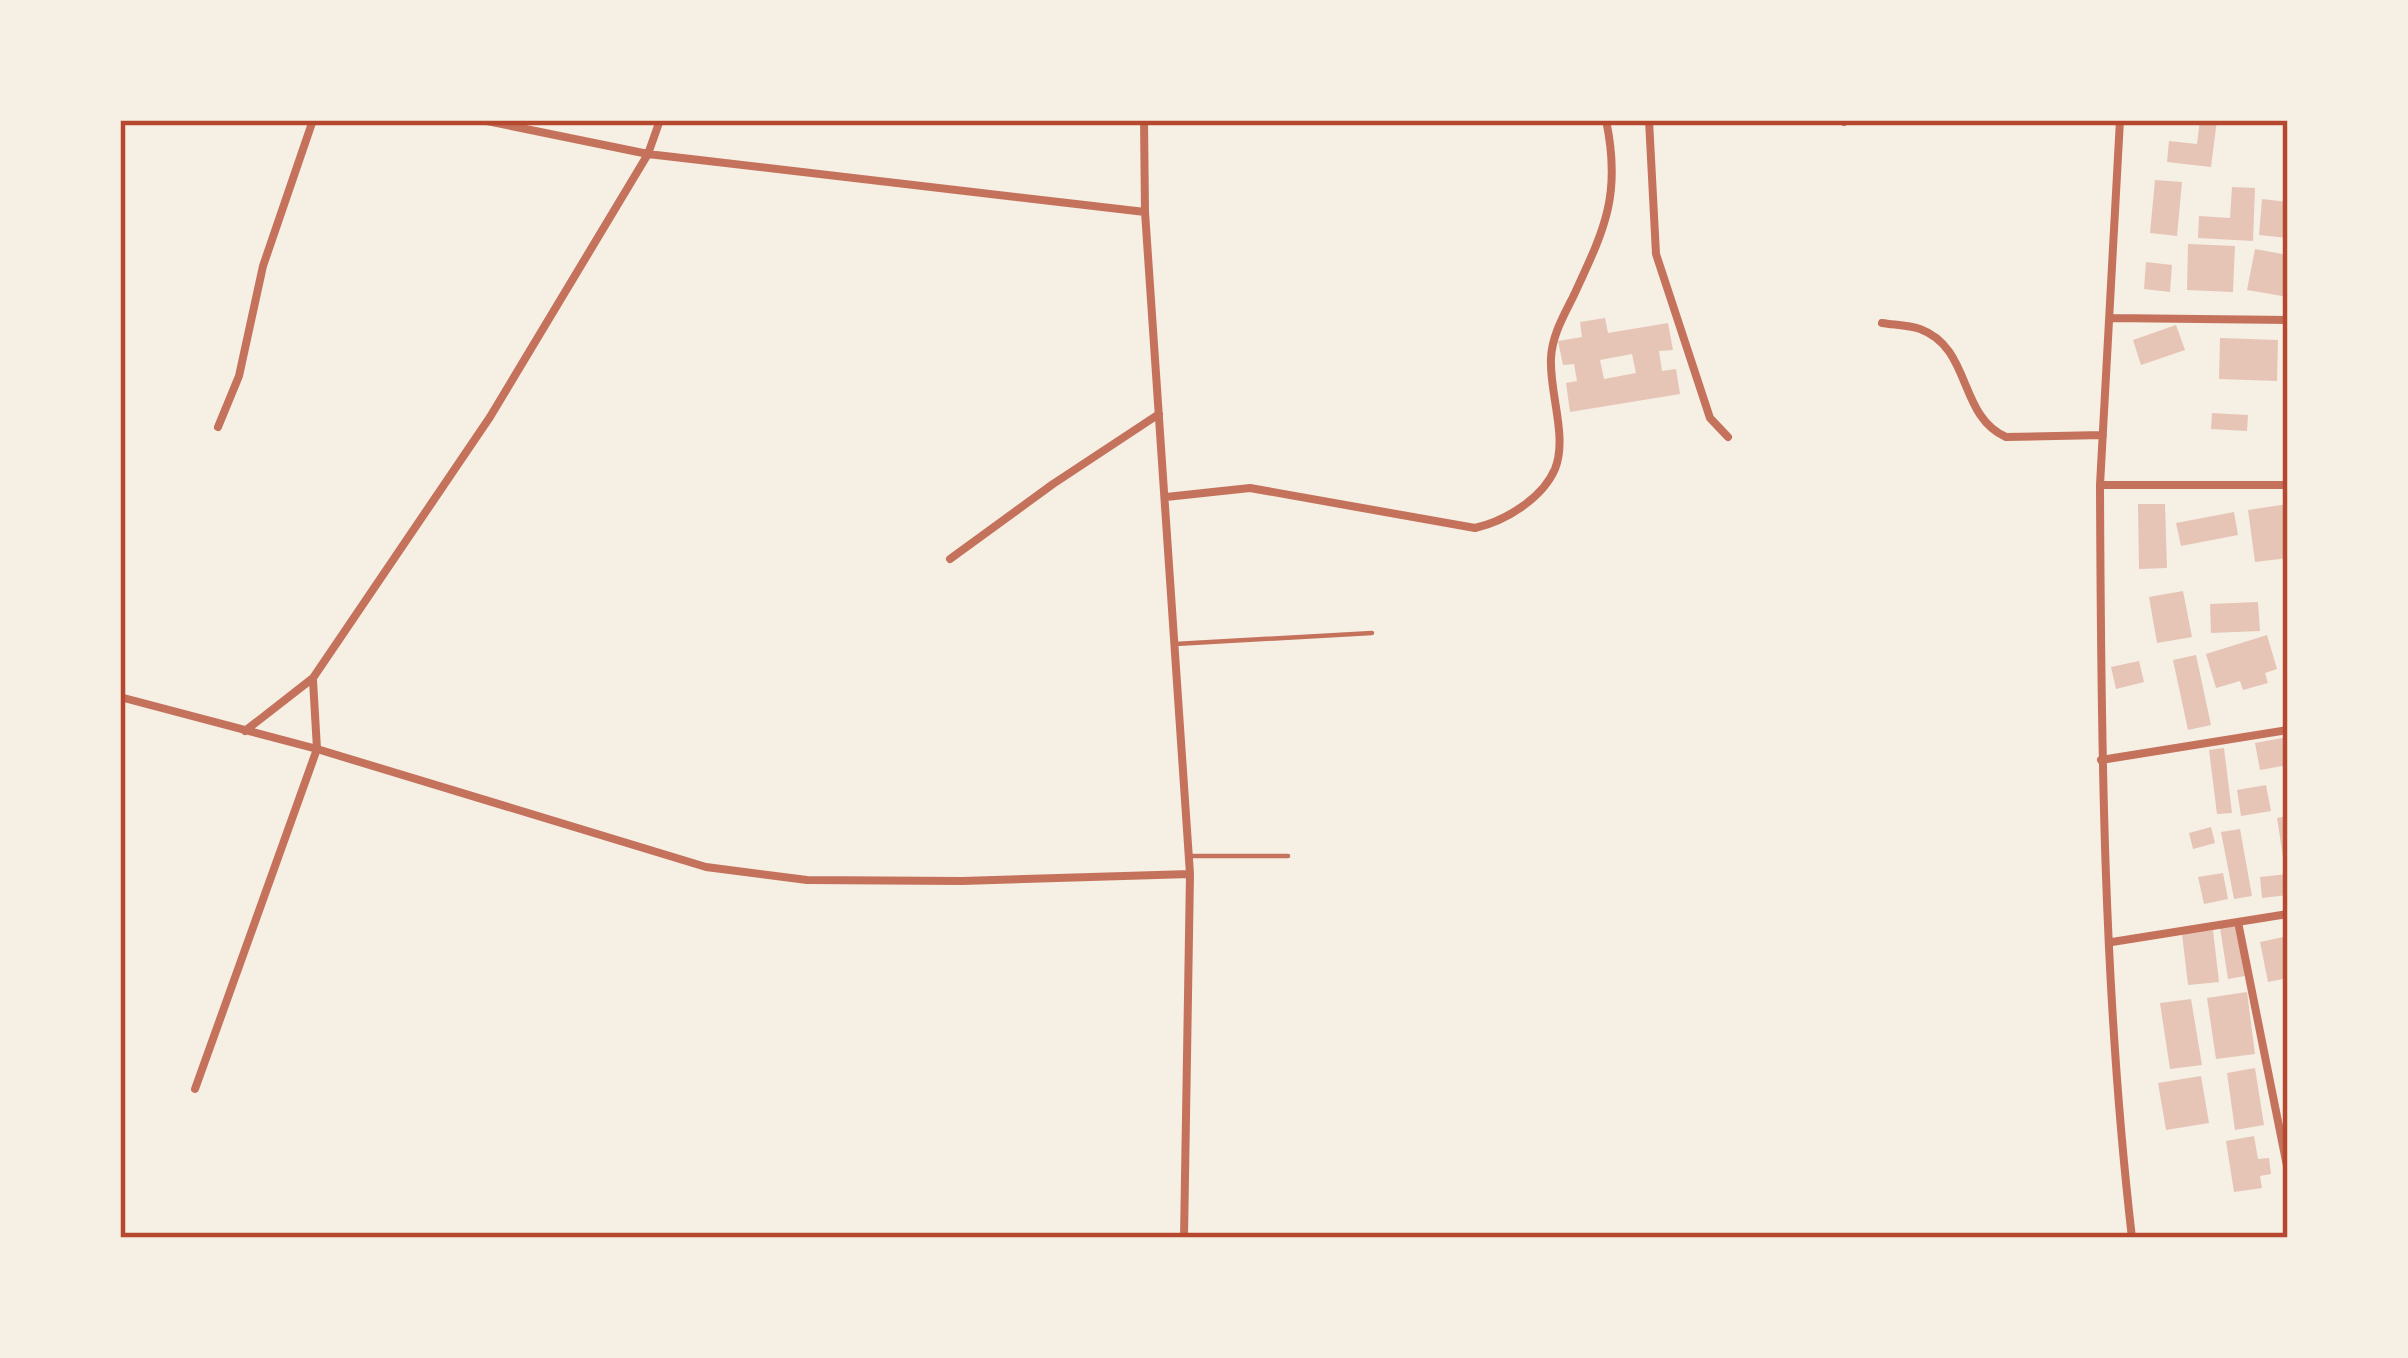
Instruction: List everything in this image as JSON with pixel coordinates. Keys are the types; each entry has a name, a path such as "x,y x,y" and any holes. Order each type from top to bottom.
{"street":[{"path":"218,427 239,376 263,266 313,120"},
{"path":"482,120 648,154 1145,212"},
{"path":"244,732 313,679 490,417 648,154 660,120"},
{"path":"1144,120 1145,212 1190,874 1184,1238"},
{"path":"1166,497 1250,488 1475,528 1495,524 1536,495 1555,468 1558,440 1551,357 1555,334 1600,238 1613,192 1614,157 1606,120"},
{"path":"1649,120 1656,254 1710,418 1728,437"},
{"path":"2120,120 2100,484 2101,760 2119,1124 2132,1238"},
{"path":"2109,318 2288,320"},
{"path":"1882,323 1920,329 1940,341 1957,360 1982,423 1994,432 2006,437 2103,435"},
{"path":"950,559 1160,414"},
{"path":"2100,484 2288,485"},
{"path":"195,1089 317,749 313,679"},
{"path":"120,697 317,749 706,867 807,880 1190,874"},
{"path":"2101,760 2288,730"},
{"path":"2111,942 2288,914"},
{"path":"2238,922 2288,1171"}],"lane":[{"path":"1175,644 1372,632"},
{"path":"1189,856 1288,856"}],"building":[{"path":"2200,120 2217,120 2211,167 2167,162 2169,141 2197,144"},
{"path":"2155,180 2182,182 2177,236 2150,233"},
{"path":"2232,187 2255,188 2253,241 2198,238 2199,216 2230,218"},
{"path":"2262,199 2288,202 2288,238 2259,235"},
{"path":"2188,244 2235,246 2233,292 2187,290"},
{"path":"2255,249 2288,255 2288,297 2247,290"},
{"path":"2146,262 2172,265 2170,292 2144,289"},
{"path":"1605,318 1608,333 1668,323 1673,350 1659,351 1662,371 1676,369 1680,394 1570,412 1566,383 1577,381 1574,364 1563,365 1558,341 1582,337 1580,322","holes":["1632,354 1636,373 1604,379 1600,360"]},
{"path":"2176,325 2185,350 2141,365 2133,340"},
{"path":"2220,338 2278,340 2277,381 2219,379"},
{"path":"2212,413 2248,415 2247,431 2211,429"},
{"path":"2138,504 2165,504 2167,568 2139,569"},
{"path":"2288,504 2288,558 2255,562 2248,510"},
{"path":"2234,512 2238,535 2181,546 2176,523"},
{"path":"2183,591 2192,637 2157,643 2149,597"},
{"path":"2258,602 2260,631 2211,633 2210,604"},
{"path":"2267,635 2277,669 2265,673 2268,683 2243,690 2240,681 2216,688 2206,654"},
{"path":"2196,655 2211,725 2188,730 2173,660"},
{"path":"2139,661 2144,682 2116,689 2111,667"},
{"path":"2288,737 2288,765 2260,770 2255,743"},
{"path":"2224,748 2232,813 2217,814 2209,750"},
{"path":"2266,785 2271,811 2241,816 2237,790"},
{"path":"2288,816 2288,862 2284,863 2277,818"},
{"path":"2211,827 2215,843 2193,849 2189,833"},
{"path":"2240,829 2252,896 2234,899 2221,832"},
{"path":"2223,873 2228,899 2204,904 2198,877"},
{"path":"2288,874 2288,895 2262,898 2260,877"},
{"path":"2237,926 2245,976 2228,979 2220,928"},
{"path":"2213,930 2219,982 2188,985 2182,934"},
{"path":"2288,936 2288,978 2268,982 2260,942"},
{"path":"2247,992 2255,1054 2216,1059 2207,998"},
{"path":"2191,999 2202,1065 2170,1069 2160,1003"},
{"path":"2255,1068 2264,1125 2235,1130 2227,1073"},
{"path":"2201,1076 2209,1123 2166,1130 2158,1083"},
{"path":"2254,1136 2258,1159 2269,1158 2271,1174 2260,1176 2262,1188 2234,1192 2226,1141"}]}
